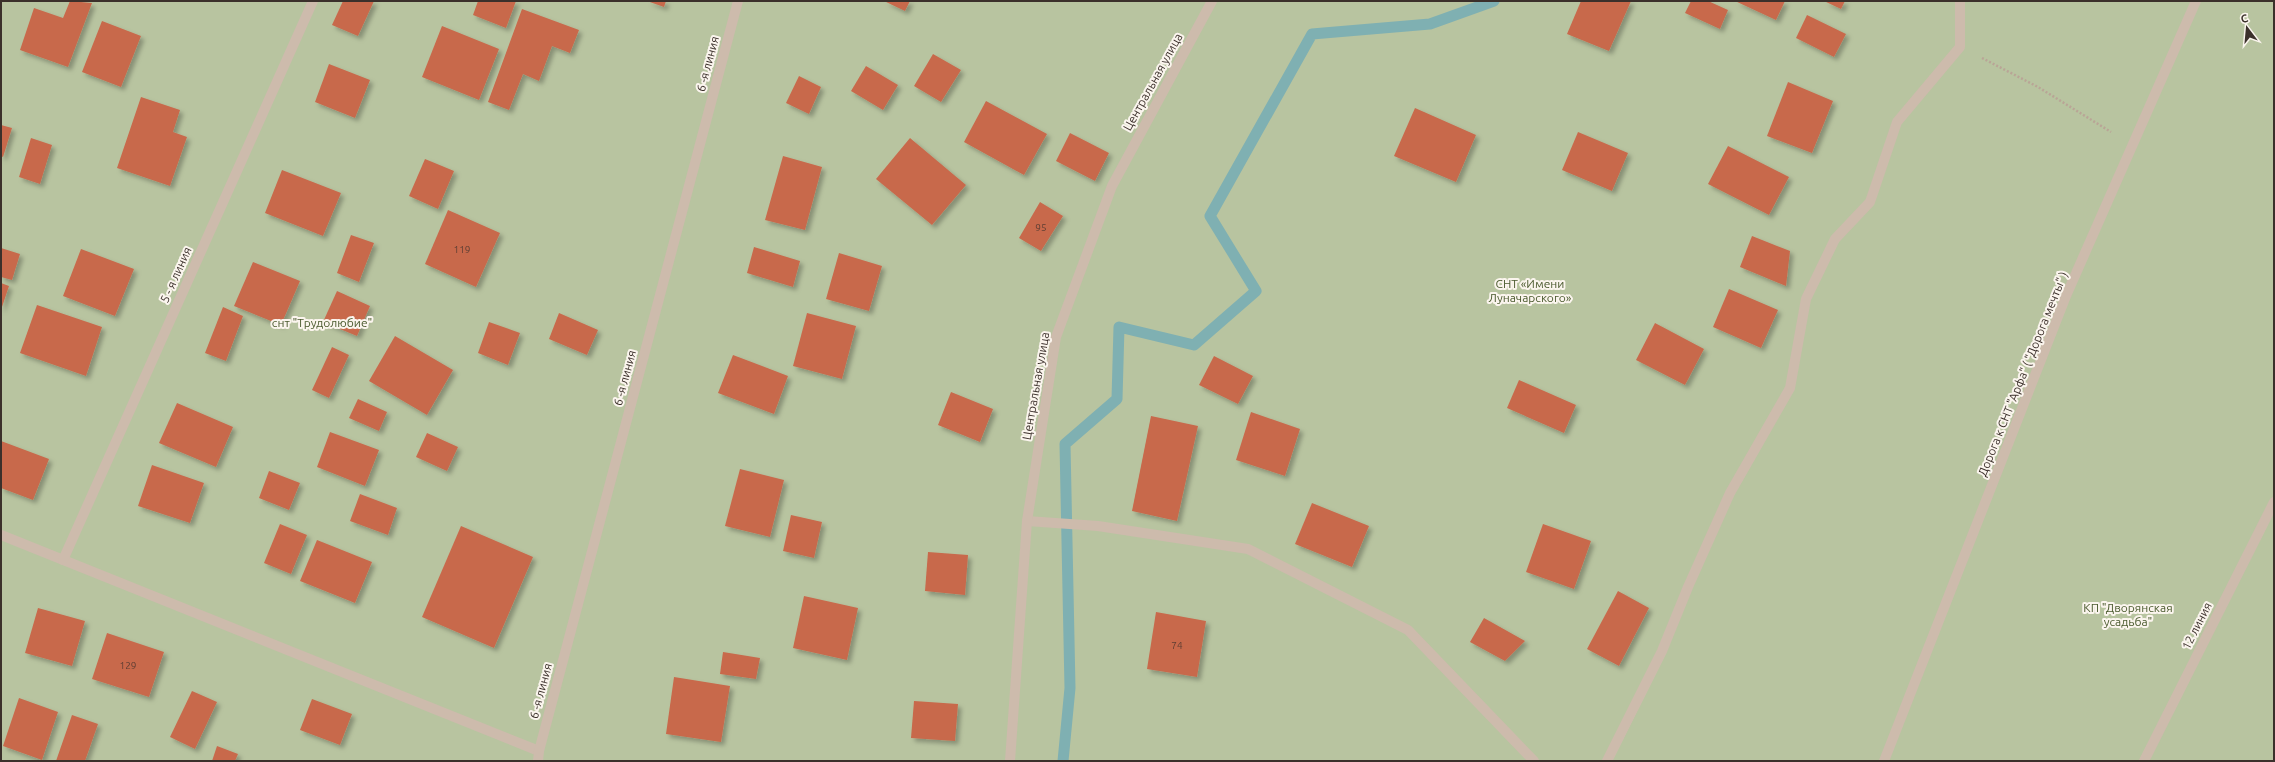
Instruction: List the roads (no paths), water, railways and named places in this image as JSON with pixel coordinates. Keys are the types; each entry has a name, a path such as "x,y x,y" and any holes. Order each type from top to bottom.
{"street":[{"name":"5 - я линия","path":"63,560 314,1"},
{"name":"6 -я линия","path":"538,756 738,1"},
{"name":"Центральная улица","path":"1010,761 1027,521 1056,337 1112,186 1212,1"},
{"path":"1607,761 1662,651 1688,587 1730,493 1790,388 1806,299 1835,239 1870,202 1897,122 1960,47 1960,1"},
{"name":"Дорога к СНТ \"Арфа\" ( \"Дорога мечты\" )","path":"1884,761 2066,296 2196,1"},
{"name":"12 линия","path":"2144,761 2274,502"},
{"path":"1027,521 1098,526 1248,549 1408,630 1534,761"},
{"path":"1,535 538,756"}],"waterway":[{"path":"1063,761 1070,688 1065,444 1117,399 1119,327 1194,345 1256,291 1210,216 1312,34 1430,24 1494,1"}],"park label":[{"name":"СНТ «Имени Луначарского»","path":"1530,291"},
{"name":"снт \"Трудолюбие\"","path":"322,323"},
{"name":"КП \"Дворянская усадьба\"","path":"2128,615"}]}
